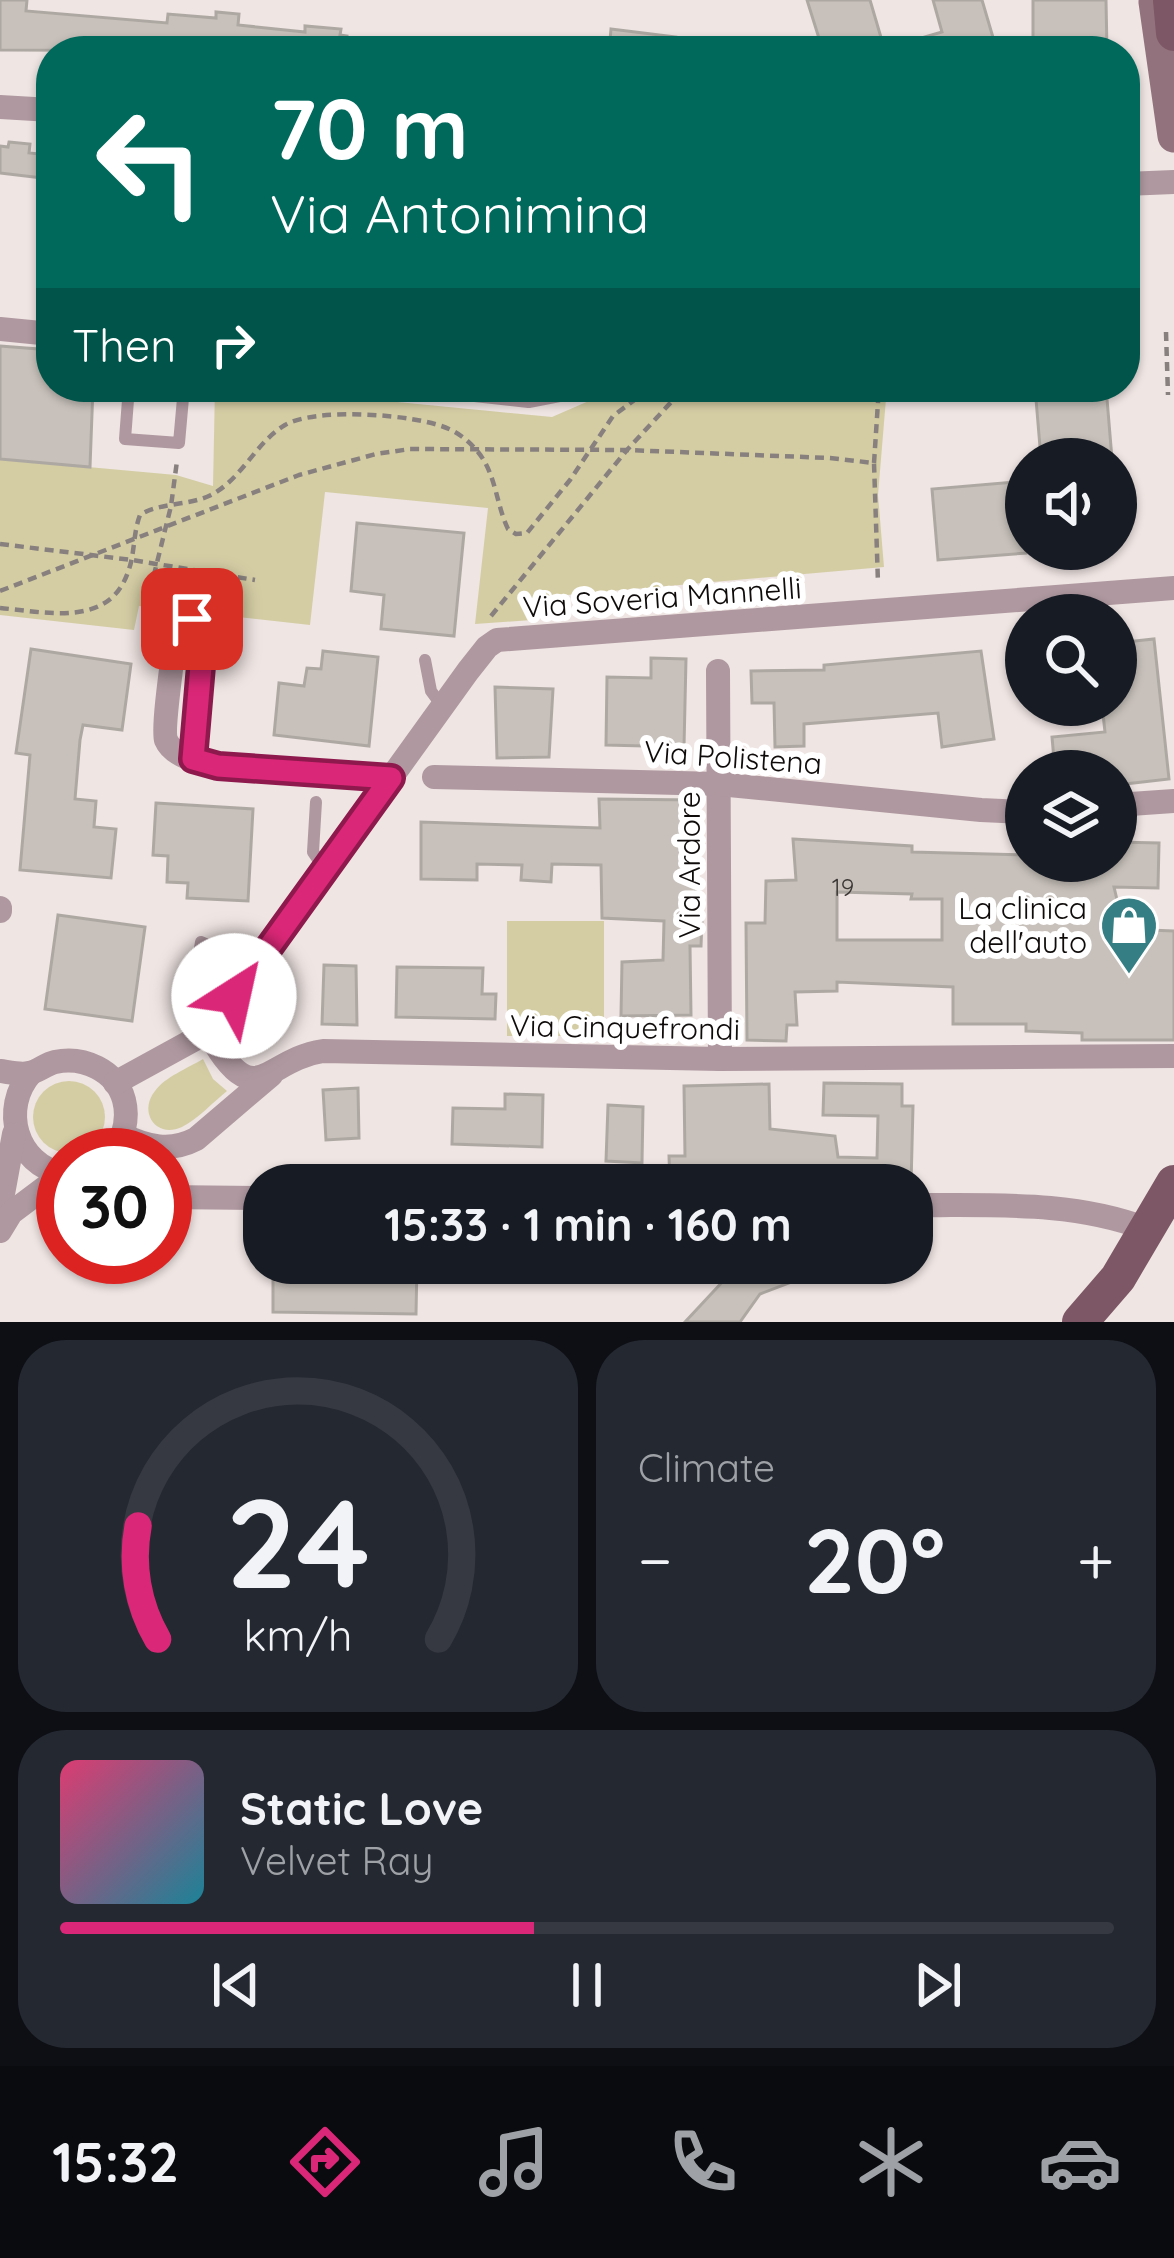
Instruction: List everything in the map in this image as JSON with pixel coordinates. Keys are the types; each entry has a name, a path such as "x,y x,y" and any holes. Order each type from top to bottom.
{"main road":[{"path":"1155,0 1174,136"},
{"path":"1171,0 1174,33"},
{"path":"1080,1322 1118,1278 1174,1184"}],"street":[{"path":"0,106 36,109"},
{"path":"1140,183 1174,182"},
{"path":"0,329 36,333"},
{"name":"Via Soveria Mannelli","path":"210,1029 487,646 509,638 1174,588"},
{"path":"179,626 192,619 204,631 193,759 218,766 391,778"},
{"name":"Via Ardore","path":"718,671 720,1059"},
{"name":"Via Polistena","path":"434,777 719,784 1005,811"},
{"path":"1137,804 1174,801"},
{"path":"106,1075 210,1029 232,1068 258,1078 271,1075"},
{"name":"Via Cinquefrondi","path":"192,1141 271,1075 306,1054 323,1052 720,1059 1174,1056"},
{"path":"0,1210 7,1132 19,1086 31,1073 74,1060 106,1075 125,1105 120,1128"},
{"path":"0,1071 31,1073"},
{"path":"7,1132 36,1164"},
{"path":"0,1231 11,1213 36,1194"},
{"path":"192,1197 243,1198"},
{"path":"933,1205 1049,1207 1111,1217 1147,1229"}],"lane":[{"path":"128,402 125,439 179,443 183,402"},
{"path":"425,660 430,691 442,706"},
{"path":"316,802 313,852 325,869"},
{"path":"210,1029 193,989 201,942 255,965"}],"path":[{"path":"1166,332 1168,395"},
{"path":"0,608 86,613 106,604 121,589 140,515 210,495 242,469 278,428 314,416 419,421 446,428 476,449 487,464 508,529 526,533 613,416 632,402"},
{"path":"487,646 485,623 671,402"},
{"path":"878,402 874,463 879,613"},
{"path":"179,443 171,506 146,607 179,626"},
{"path":"0,591 298,475 410,449 627,451 874,463"},
{"path":"0,544 255,580"}],"shaded area":[{"path":"215,402 398,402 552,417 586,402 886,402 878,495 884,567 533,598 532,620 475,624 488,508 325,492 310,625 139,606 134,630 0,615 0,459 176,475 213,486"},
{"path":"507,921 604,921 604,1036 507,1036"},
{"path":"203,1059 213,1079 227,1091 182,1127 162,1128 152,1121 148,1107 155,1091"},
{"path":"55,1083 83,1083 103,1103 103,1128 35,1131 35,1103"}],"building":[{"path":"0,0 27,0 26,11 167,23 168,14 216,18 216,12 239,14 238,25 305,32 305,26 341,29 340,35 347,36 36,36 36,50 0,50"},
{"path":"807,0 870,0 881,36 818,36"},
{"path":"933,0 982,0 993,36 928,36 942,32"},
{"path":"1033,0 1106,0 1107,36 1033,36"},
{"path":"611,29 668,36 610,36"},
{"path":"9,142 30,144 29,153 36,154 36,177 0,173 0,146 8,147"},
{"path":"0,346 36,349 36,402 92,402 90,467 0,459"},
{"path":"1036,402 1107,402 1110,438 1039,438"},
{"path":"1005,483 1005,555 938,560 932,489"},
{"path":"357,523 464,533 454,636 381,629 384,595 351,591"},
{"path":"1154,639 1169,779 1137,783 1137,750 1053,750 1052,737 1105,732 1104,726 1137,726 1137,641"},
{"path":"31,649 131,664 122,730 83,725 80,740 75,799 96,801 94,827 116,829 111,878 20,870 30,755 16,753"},
{"path":"323,651 378,657 369,746 274,735 279,683 304,686 307,668 321,669"},
{"path":"981,651 994,739 942,747 938,713 804,724 804,746 775,747 774,703 752,703 751,671 824,670 824,665"},
{"path":"651,658 686,659 684,747 606,745 607,677 651,678"},
{"path":"495,687 553,689 549,757 497,758"},
{"path":"599,799 697,800 695,919 702,920 701,946 690,946 691,1015 621,1016 622,962 663,960 664,921 602,918 601,865 552,864 551,882 521,880 522,865 477,864 477,880 421,879 421,822 600,828"},
{"path":"156,803 253,809 248,901 187,898 188,883 167,882 168,856 153,855"},
{"path":"793,839 912,846 912,852 1005,854 1005,882 1137,882 1137,842 1159,843 1158,888 1114,887 1124,929 1174,931 1174,1040 1082,1040 1082,1033 1026,1031 1026,1024 953,1024 953,987 837,982 837,991 795,992 797,1025 787,1025 786,1041 747,1040 746,923 765,923 766,881 796,880","holes":["837,892 912,894 911,899 942,899 942,940 837,940"]},
{"path":"58,915 145,927 132,1021 45,1009"},
{"path":"324,965 356,966 357,1025 322,1024"},
{"path":"397,967 483,968 482,994 496,994 495,1019 396,1017"},
{"path":"824,1083 902,1084 902,1106 913,1106 912,1164 669,1164 669,1156 685,1156 684,1086 769,1084 770,1129 835,1136 838,1157 877,1158 878,1116 823,1115"},
{"path":"358,1088 359,1138 326,1140 323,1090"},
{"path":"505,1094 543,1095 542,1147 452,1144 453,1108 505,1109"},
{"path":"608,1105 643,1107 642,1163 606,1161"},
{"path":"273,1284 417,1284 416,1314 273,1312"},
{"path":"720,1284 786,1284 760,1294 740,1322 685,1322"}],"place":[{"name":"La clinica dell'auto","path":"1129,976"}],"route":[{"path":"192,619 204,631 193,759 218,766 391,778 234,996"}]}
